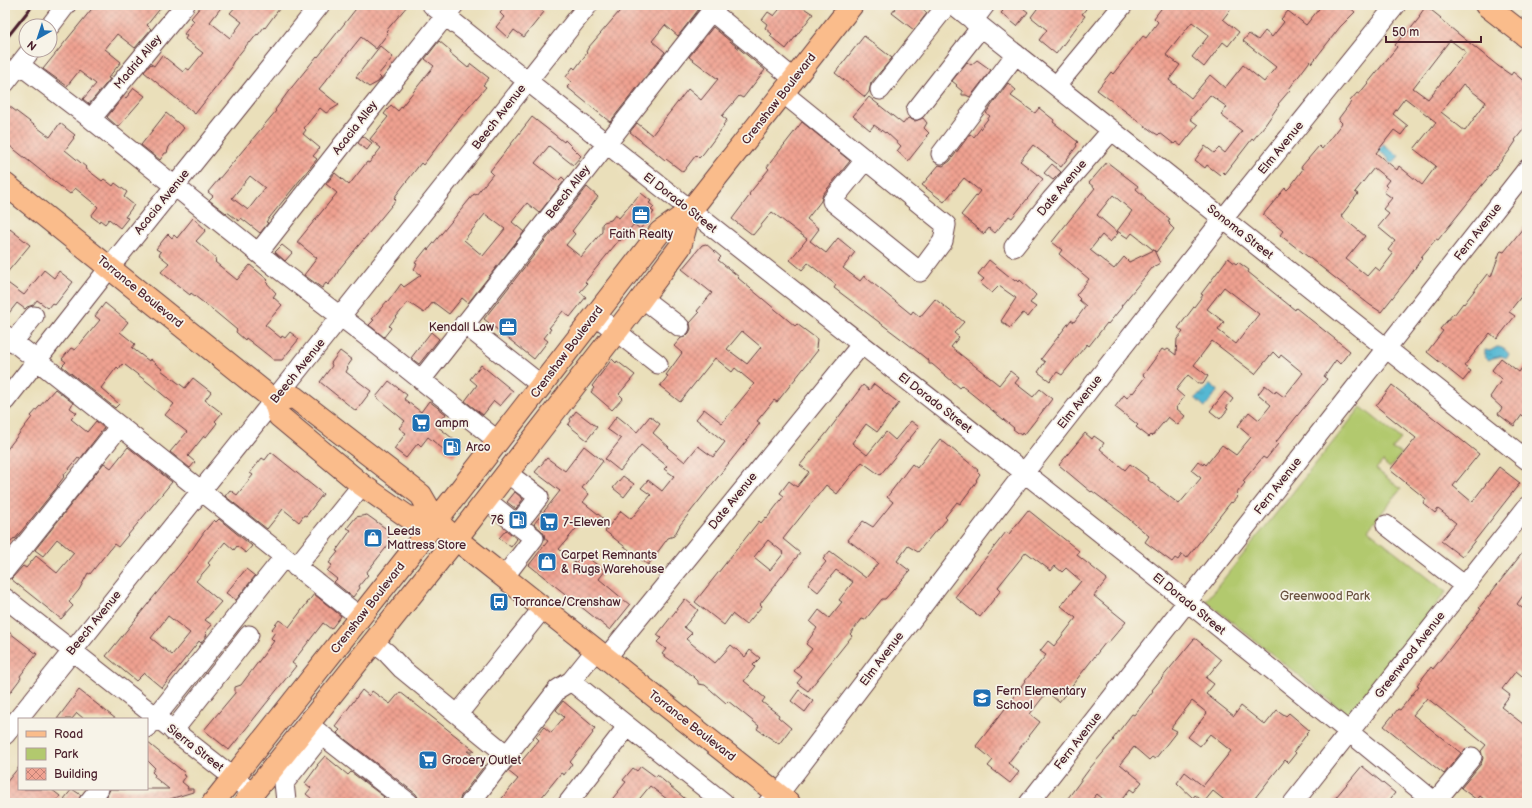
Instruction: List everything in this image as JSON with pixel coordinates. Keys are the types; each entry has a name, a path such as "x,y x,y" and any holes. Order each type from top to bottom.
{"main road":[{"name":"Crenshaw Boulevard","path":"213,803 436,521 660,232 690,211 852,5"},
{"path":"1486,5 1527,37"},
{"name":"Torrance Boulevard","path":"5,184 274,400 279,416 362,485 408,517 436,521"},
{"name":"Crenshaw Boulevard","path":"249,798 315,730 373,642 456,539 642,298 680,247 690,211"},
{"name":"Torrance Boulevard","path":"274,400 294,397 421,495 436,521 456,539 601,654 778,800"}],"street":[{"path":"56,18 66,5"},
{"name":"Madrid Alley","path":"91,119 185,5"},
{"name":"Acacia Avenue","path":"5,401 110,267 320,5"},
{"name":"Beech Avenue","path":"18,718 274,400 588,5"},
{"path":"880,90 947,5"},
{"name":"Sonoma Street","path":"954,5 1527,460"},
{"path":"916,110 977,24 985,5"},
{"path":"1056,86 1123,5"},
{"name":"Elm Avenue","path":"778,800 1024,473 1223,219 1396,5"},
{"path":"713,8 788,86 866,159 946,225 943,241 920,272 832,201 866,159"},
{"name":"Beech Alley","path":"421,380 713,8"},
{"name":"El Dorado Street","path":"444,9 528,81 606,144 1188,602 1435,802"},
{"name":"Acacia Alley","path":"258,253 369,111 444,9"},
{"path":"941,154 1016,54"},
{"path":"5,83 25,58"},
{"path":"20,65 91,119 258,253 498,441"},
{"name":"Date Avenue","path":"1014,247 1050,200 1112,130"},
{"name":"Fern Avenue","path":"1029,803 1527,169"},
{"path":"642,298 680,327"},
{"path":"595,315 658,364"},
{"path":"34,316 9,339 360,617"},
{"path":"464,324 541,385"},
{"name":"Date Avenue","path":"601,654 861,345"},
{"path":"5,570 120,426"},
{"path":"507,473 538,497 517,525"},
{"path":"152,723 290,562 362,485"},
{"path":"486,500 534,538 504,577"},
{"name":"Greenwood Avenue","path":"1293,803 1527,507"},
{"path":"1386,525 1465,586"},
{"name":"Sierra Street","path":"5,598 72,650 147,718"},
{"path":"458,714 543,608"},
{"path":"173,731 249,635"},
{"path":"373,642 387,653 402,669 507,755"},
{"path":"470,803 558,689 571,681 601,654"},
{"path":"571,681 724,803"},
{"name":"Beech Avenue","path":"5,735 18,719"},
{"name":"Sierra Street","path":"152,723 173,731 233,778 249,798"},
{"path":"568,803 627,727"},
{"path":"286,802 284,783 315,730 409,803"},
{"path":"1435,802 1472,757"},
{"path":"88,803 98,790"}],"green space":[{"name":"Greenwood Park","path":"1361,407 1401,439 1392,449 1402,453 1390,468 1383,461 1376,469 1401,489 1368,530 1446,592 1348,715 1206,601"}],"water":[{"path":"1382,143 1399,156 1392,164 1388,161 1389,159 1378,150"},
{"path":"1497,347 1502,348 1509,354 1507,358 1501,356 1489,360 1485,357 1485,350 1490,351"},
{"path":"1210,384 1218,390 1205,407 1195,398 1200,395"}],"building":[{"path":"95,5 163,5 147,25 151,29 135,48 117,34 105,49 121,62 108,78 110,79 89,104 83,99 96,84 79,71 67,86 43,69 52,58 58,58 58,51"},
{"path":"202,5 223,5 210,22 230,38 242,22 230,13 237,5 282,5 265,28 264,27 258,35 257,34 250,43 249,42 233,62 232,67 195,114 144,72 151,64 154,66 162,55 183,72 186,68 189,70 203,53 185,39 187,36 184,34 194,21 191,18"},
{"path":"359,5 408,5 386,31 388,33 376,49 361,37 319,89 339,105 326,113 320,108 304,128 306,130 303,134 320,148 313,156 317,159 266,222 268,223 260,233 241,218 239,221 209,200 213,196 208,192 276,111 275,110 288,92 317,56 318,57","holes":["250,176 265,188 248,210 232,198"]},
{"path":"507,5 535,5 544,12 524,37 514,30 508,38 496,27 504,17 500,13"},
{"path":"625,5 702,5 678,36 665,25 652,41 665,52 610,122 567,87 572,82 566,77 573,67 575,69 587,53 588,48"},
{"path":"783,5 799,5 813,14 786,49 770,36 772,34 765,28 767,24 762,20 768,12 774,16"},
{"path":"898,5 918,5 927,13 914,30 892,13"},
{"path":"996,5 1019,5 1028,12 1017,26 1001,13 1003,11"},
{"path":"1040,5 1089,5 1082,14 1085,16 1056,54 1039,40 1047,30 1031,17"},
{"path":"1164,5 1234,5 1223,19 1239,32 1228,46 1223,42 1204,67 1192,57 1209,35 1192,22 1166,55 1180,65 1169,80 1191,98 1210,75 1225,88 1243,65 1264,82 1276,67 1243,41 1249,34 1258,40 1265,31 1272,37 1284,22 1281,19 1288,11 1306,25 1322,5 1347,5 1355,12 1340,27 1312,63 1310,61 1289,89 1290,90 1278,104 1279,105 1265,125 1253,140 1252,139 1225,174 1223,172 1220,175 1207,165 1205,168 1195,160 1205,146 1214,153 1219,148 1225,153 1242,131 1221,115 1227,107 1210,95 1190,119 1198,125 1181,146 1176,142 1174,144 1160,133 1158,135 1153,132 1097,90 1111,72 1113,74 1143,36 1146,38 1158,22 1154,18"},
{"path":"1426,6 1498,66 1511,75 1513,72 1527,84 1527,125 1515,140 1516,141 1510,150 1438,240 1436,239 1421,257 1422,258 1409,277 1381,312 1280,235 1283,231 1263,215 1285,188 1287,190 1290,187 1303,169 1301,168 1302,166 1319,146 1322,149 1342,123 1339,118 1351,102 1350,101 1357,93 1359,94 1397,47 1395,45 1403,35 1405,36 1420,17 1419,16","holes":["1450,40 1466,52 1428,99 1413,88","1463,84 1486,102 1465,131 1441,112","1405,98 1436,122 1414,149 1436,166 1422,185 1399,166 1397,170 1376,153 1394,130 1401,135 1408,126 1393,114","1374,168 1389,180 1385,185 1387,187 1384,192 1392,198 1383,209 1389,214 1378,227 1395,241 1388,250 1393,254 1380,271 1375,267 1367,276 1346,259 1365,236 1341,216 1358,194 1355,192"]},
{"path":"713,27 765,70 743,98 739,96 722,116 727,120 723,125 724,126 703,154 699,158 696,155 683,172 666,159 665,160 630,132 637,123 652,135 688,89 701,100 718,79 689,57"},
{"path":"864,36 892,58 871,83 869,92 865,97 835,73"},
{"path":"439,41 451,51 450,53 468,68 471,64 489,78 483,85 486,87 423,165 421,163 394,198 396,200 340,268 335,277 328,285 326,283 322,288 304,275 317,258 297,242 337,193 326,184 335,173 349,185 367,162 369,163 381,148 370,139 388,117 384,114 391,105 398,111 434,66 425,59"},
{"path":"380,46 393,57 378,75 381,78 378,82 369,87 356,77"},
{"path":"977,60 991,70 970,97 962,95 962,91 952,81 967,62 971,65"},
{"path":"1008,83 1016,90 1011,96 1035,113 1039,108 1054,120 1053,122 1078,142 1076,144 1077,146 1061,167 1033,145 1020,161 1043,179 1012,218 1009,216 995,233 989,228 984,234 961,215 980,191 964,178 944,202 922,185 939,165 943,166 950,161 970,134 974,137 990,116 986,113"},
{"path":"134,88 145,96 118,127 107,117 124,96 126,98"},
{"path":"869,97 903,124 908,118 915,121 923,118 927,123 924,128 929,133 926,136 927,137 908,161 897,151 901,146 886,132 885,133 874,125 870,130 853,116"},
{"path":"5,103 50,137 60,123 75,135 65,150 102,181 104,179 113,186 115,183 127,192 124,197 134,205 125,217 128,218 120,228 109,219 105,224 100,220 99,222 91,216 98,207 97,206 75,188 70,194 5,142"},
{"path":"166,113 184,128 169,147 167,153 165,153 160,160 141,145"},
{"path":"532,117 564,142 565,140 581,156 573,165 549,146 535,163 558,181 562,177 565,180 539,213 527,203 512,222 524,232 468,303 462,298 449,314 433,302 424,313 408,302 389,326 391,328 384,337 369,325 374,320 372,319 387,301 388,302 401,284 404,287 421,275 414,269 417,264 415,263 427,248 428,250 474,194 476,195 493,174 490,171","holes":["485,214 505,229 483,256 464,240"]},
{"path":"802,122 850,161 823,194 821,201 807,219 819,229 810,241 826,253 838,238 855,252 843,268 860,281 864,276 911,314 913,311 920,317 935,299 964,322 954,333 959,337 951,347 999,385 1010,371 1019,378 1015,383 1033,397 1040,389 1052,399 1024,435 1022,433 1021,435 1013,429 1014,428 962,386 960,388 932,364 929,364 929,361 908,344 834,288 836,285 808,263 802,270 790,260 807,239 772,212 753,235 732,219 750,195 749,194 769,169 767,167"},
{"path":"363,136 372,143 367,150 358,143"},
{"path":"1107,162 1138,186 1136,189 1146,198 1145,199 1170,219 1168,222 1174,229 1156,252 1154,251 1160,263 1153,267 1108,324 1107,323 1089,346 1087,344 1062,375 1057,372 1050,381 1038,372 1045,362 1041,359 1071,320 1074,322 1086,306 1076,295 1089,279 1059,254 1062,250 1052,242 1095,188 1089,183","holes":["1113,195 1132,211 1117,231 1128,238 1132,233 1154,250 1129,262 1124,257 1114,269 1090,250 1102,235 1110,242 1118,233 1097,215"]},
{"path":"1052,164 1061,172 1053,180 1044,173"},
{"path":"587,187 598,197 572,231 575,234 566,245 581,257 602,232 602,224 611,220 615,215 619,218 641,193 651,201 649,203 654,207 651,210 654,212 640,229 634,224 620,241 619,240 585,282 587,284 580,292 586,297 570,317 563,311 549,328 551,329 544,338 548,341 534,359 484,319"},
{"path":"193,218 206,230 196,241 216,258 215,262 237,280 250,265 268,280 266,282 276,293 273,297 282,305 265,325 281,338 282,336 285,338 290,332 299,339 282,360 274,360 246,338 245,340 236,332 237,330 213,310 191,293 190,295 161,272 169,263 159,255 161,252 156,249 168,234 172,238 174,235 177,238"},
{"path":"1527,223 1527,289 1509,312 1515,316 1497,339 1490,333 1464,366 1471,371 1463,381 1427,352 1443,331 1440,329 1453,314 1454,315 1463,303 1464,304 1487,274 1491,277 1500,252 1504,252"},
{"path":"10,229 30,245 5,275 5,235"},
{"path":"706,244 721,257 718,260 795,326 797,324 817,339 816,348 818,350 777,402 774,400 757,421 760,423 751,435 680,525 674,536 668,538 648,565 605,531 621,511 631,519 651,495 641,488 648,480 662,491 674,476 664,469 667,466 641,445 620,471 605,459 621,439 607,429 617,416 637,432 650,416 660,424 653,433 685,462 698,446 713,457 725,442 696,419 704,409 722,423 754,384 735,368 732,372 715,358 680,402 660,386 682,353 674,346 681,338 685,337 689,333 691,329 690,323 699,313 697,311 712,293 682,269 702,245","holes":["742,331 761,347 747,364 727,349"]},
{"path":"282,245 292,253 285,261 275,252"},
{"path":"1228,258 1236,264 1238,262 1249,270 1248,272 1295,310 1296,308 1350,351 1340,364 1336,360 1324,377 1327,379 1276,442 1278,444 1266,459 1263,457 1243,481 1245,483 1236,494 1238,496 1232,503 1231,502 1187,558 1182,554 1178,560 1175,558 1172,562 1145,542 1149,536 1123,514 1092,491 1091,492 1059,465 1085,433 1092,439 1094,436 1104,443 1100,449 1125,470 1130,464 1179,504 1201,478 1191,470 1198,461 1203,465 1204,463 1206,465 1222,445 1236,455 1251,437 1238,426 1249,412 1259,420 1271,405 1258,394 1265,385 1275,393 1276,391 1284,397 1303,373 1281,355 1279,358 1273,352 1255,374 1212,341 1194,365 1208,376 1203,384 1199,384 1188,375 1176,390 1184,397 1176,408 1185,416 1178,425 1168,417 1152,436 1151,435 1149,437 1136,427 1138,425 1115,407 1124,395 1127,398 1132,392 1133,393 1145,377 1143,375 1162,349 1165,351 1168,349 1176,355 1177,339 1183,332 1178,328 1203,295 1201,294","holes":["1224,287 1259,314 1236,344 1218,330 1224,322 1207,309"]},
{"path":"989,260 1015,281 1016,279 1019,282 1020,280 1036,295 1030,303 1036,307 1028,317 1023,313 1010,328 1001,321 1016,298 999,286 992,293 980,283 984,279 978,274"},
{"path":"44,270 54,278 59,271 73,282 55,305 52,303 48,308 37,300 33,305 25,309 17,303 5,318 5,281 24,295"},
{"path":"105,303 128,322 120,332 135,344 132,348 149,361 150,359 162,369 161,370 185,388 193,378 211,392 205,400 222,413 215,421 217,423 206,437 204,436 188,456 195,462 190,468 170,452 187,432 165,415 174,404 150,384 125,365 124,366 122,364 119,369 117,367 101,388 119,404 115,408 62,366 66,362 62,359 71,348 75,350 100,320 95,316"},
{"path":"431,332 439,339 419,364 411,358"},
{"path":"340,351 352,360 347,367 346,372 371,391 356,411 320,382 332,366 331,363"},
{"path":"1501,358 1519,372 1527,361 1527,419 1522,415 1514,426 1498,414 1502,408 1490,397 1502,379 1492,370"},
{"path":"612,359 616,363 617,361 635,375 619,394 623,398 612,410 591,392 594,388 592,386"},
{"path":"481,365 513,391 500,406 494,401 483,415 465,401 477,385 470,379"},
{"path":"389,381 407,395 404,399 421,412 429,401 446,414 437,426 462,446 453,457 428,437 421,446 418,443 406,458 394,449 406,433 399,428 405,421 376,397"},
{"path":"874,384 899,403 877,432 866,424 852,443 867,455 886,432 895,440 911,421 919,427 880,475 862,462 837,494 826,485 783,539 800,553 760,604 762,606 746,625 732,614 724,625 695,602 759,521 761,523 766,517 767,518 784,496 780,493 789,481 797,487 809,472 800,465 863,385 869,390","holes":["768,540 784,553 770,570 754,557"]},
{"path":"1392,385 1479,454 1453,486 1472,502 1499,467 1520,483 1462,557 1441,541 1456,523 1438,509 1435,513 1423,503 1426,499 1390,470 1416,438 1376,406"},
{"path":"55,389 73,403 70,408 77,413 71,419 87,432 96,421 104,428 80,459 78,458 63,476 64,477 58,486 5,550 5,452 32,417 31,416"},
{"path":"1225,392 1233,399 1226,408 1228,409 1220,419 1210,411"},
{"path":"576,411 597,427 587,440 568,425 571,421 570,419"},
{"path":"940,439 978,470 977,471 980,474 976,480 977,481 960,504 957,502 945,517 947,519 918,552 908,546 897,561 910,571 885,599 882,599 865,620 862,619 850,634 852,636 808,691 797,683 802,677 794,671 812,649 806,644 817,628 810,622 819,610 829,618 842,602 839,600 853,582 836,570 818,592 808,584 826,562 823,559 830,551 866,578 878,563 848,540 863,521 873,527 893,502 887,497 912,464 917,468"},
{"path":"584,446 603,461 582,488 589,494 583,502 603,518 597,526 586,517 559,549 575,563 583,554 605,571 599,579 630,605 610,630 529,565 548,541 545,539 541,530 534,524 560,491 535,472 547,458 565,471"},
{"path":"128,447 172,482 118,547 114,544 90,574 88,573 79,590 69,602 73,606 61,619 11,579 23,566 26,568 36,556 57,573 74,553 57,539 43,556 35,550 104,463 111,468"},
{"path":"271,452 323,494 306,516 304,515 299,522 283,509 267,529 225,496 230,490 237,495 253,475 250,473 262,458 265,460"},
{"path":"623,476 634,484 624,497 613,488"},
{"path":"515,492 523,499 516,509 507,502"},
{"path":"1028,510 1079,551 1077,555 1107,579 1094,596 1126,622 1108,643 1106,642 1059,702 1047,692 1030,714 1040,722 1008,763 1019,772 1010,783 988,766 993,760 976,746 1046,655 1040,651 1048,641 1054,646 1076,618 1061,606 1081,581 1066,568 1062,572 1055,566 1051,571 1026,552 998,587 1001,590 980,617 955,597 1006,532 1009,534"},
{"path":"367,515 388,530 389,544 366,573 368,575 359,586 360,588 353,597 334,582 337,579 327,571 332,565 329,563 338,552 336,551 351,530 347,528 356,517"},
{"path":"219,519 252,546 246,553 237,546 234,550 225,542 208,563 210,565 196,581 221,602 205,620 212,625 205,633 207,635 201,643 199,641 162,688 144,673 136,681 106,656 193,548 204,532 214,520 216,522","holes":["168,616 190,633 172,655 151,638"]},
{"path":"506,530 517,539 511,547 499,538"},
{"path":"1527,547 1527,590 1517,604 1527,612 1527,680 1516,671 1502,689 1510,695 1501,707 1527,727 1527,799 1524,803 1489,803 1480,796 1477,800 1461,788 1481,764 1483,758 1481,751 1486,745 1427,698 1413,715 1461,753 1444,774 1384,726 1398,709 1400,710 1419,686 1417,685 1431,667 1433,669 1481,609 1479,608"},
{"path":"246,569 255,576 236,600 226,593"},
{"path":"314,594 341,616 331,629 323,623 292,663 296,666 229,750 204,730 235,693 235,687 241,685 274,641 271,638 275,632 272,629 279,620 289,627"},
{"path":"685,599 698,610 684,627 692,633 686,639 715,663 731,645 745,657 750,650 760,658 753,665 755,667 744,681 765,698 762,702 779,715 778,717 791,728 779,744 757,729 759,726 728,701 726,703 705,685 698,684 698,681 694,677 662,654 666,649 657,642 661,638 657,635"},
{"path":"5,629 37,654 5,699"},
{"path":"1194,639 1196,639 1221,660 1206,678 1214,684 1206,694 1234,716 1241,706 1265,725 1277,710 1286,716 1289,713 1309,730 1294,751 1296,753 1288,763 1285,760 1251,803 1228,803 1213,791 1204,802 1195,795 1193,798 1177,783 1185,772 1203,786 1231,751 1210,734 1200,746 1188,737 1207,713 1192,701 1171,728 1177,731 1155,759 1152,757 1149,760 1134,747 1120,764 1142,782 1134,792 1130,789 1119,803 1108,803 1097,794 1089,803 1075,803 1068,798 1090,768 1114,740 1113,739 1132,714 1134,715 1139,709 1153,691 1152,690"},
{"path":"79,690 115,718 83,718 77,713 73,718 58,718"},
{"path":"362,690 369,696 372,691 390,704 400,692 475,751 467,751 485,765 461,796 459,803 420,803 416,794 337,733 340,730 335,726"},
{"path":"799,690 813,701 805,712 791,701"},
{"path":"563,701 595,728 592,732 593,733 570,762 572,764 564,775 561,773 537,803 498,803 518,779 508,771 516,762 519,764 539,740 536,737 544,727 551,733 564,717 556,710"},
{"path":"148,743 185,773 183,775 186,776 182,782 188,787 187,789 193,789 193,792 170,799 175,803 112,803 106,798 110,790 169,789 154,777 155,775 152,772 155,768 148,761"},
{"path":"325,756 348,775 351,772 384,797 379,803 370,803 365,798 361,803 317,803 306,794 311,788 305,783"},
{"path":"641,766 656,777 657,775 690,803 672,803 650,786 636,803 609,803 626,782 623,780 633,768 637,771"},
{"path":"1362,766 1395,793 1387,803 1331,803"},
{"path":"18,768 18,790 52,790 60,796 55,803 5,803 5,784"},
{"path":"71,790 81,795 77,803 69,803 64,799"}],"railway":[{"path":"5,40 33,5"}],"place":[{"name":"Faith Realty","path":"641,215"},
{"name":"Kendall Law","path":"508,327"},
{"name":"ampm","path":"421,423"},
{"name":"Arco","path":"452,447"},
{"name":"76","path":"518,520"},
{"name":"7-Eleven","path":"549,522"},
{"name":"Leeds Mattress Store","path":"373,538"},
{"name":"Carpet Remnants & Rugs Warehouse","path":"547,562"},
{"name":"Torrance/Crenshaw","path":"499,602"},
{"name":"Fern Elementary School","path":"982,698"},
{"name":"Grocery Outlet","path":"428,760"}]}
